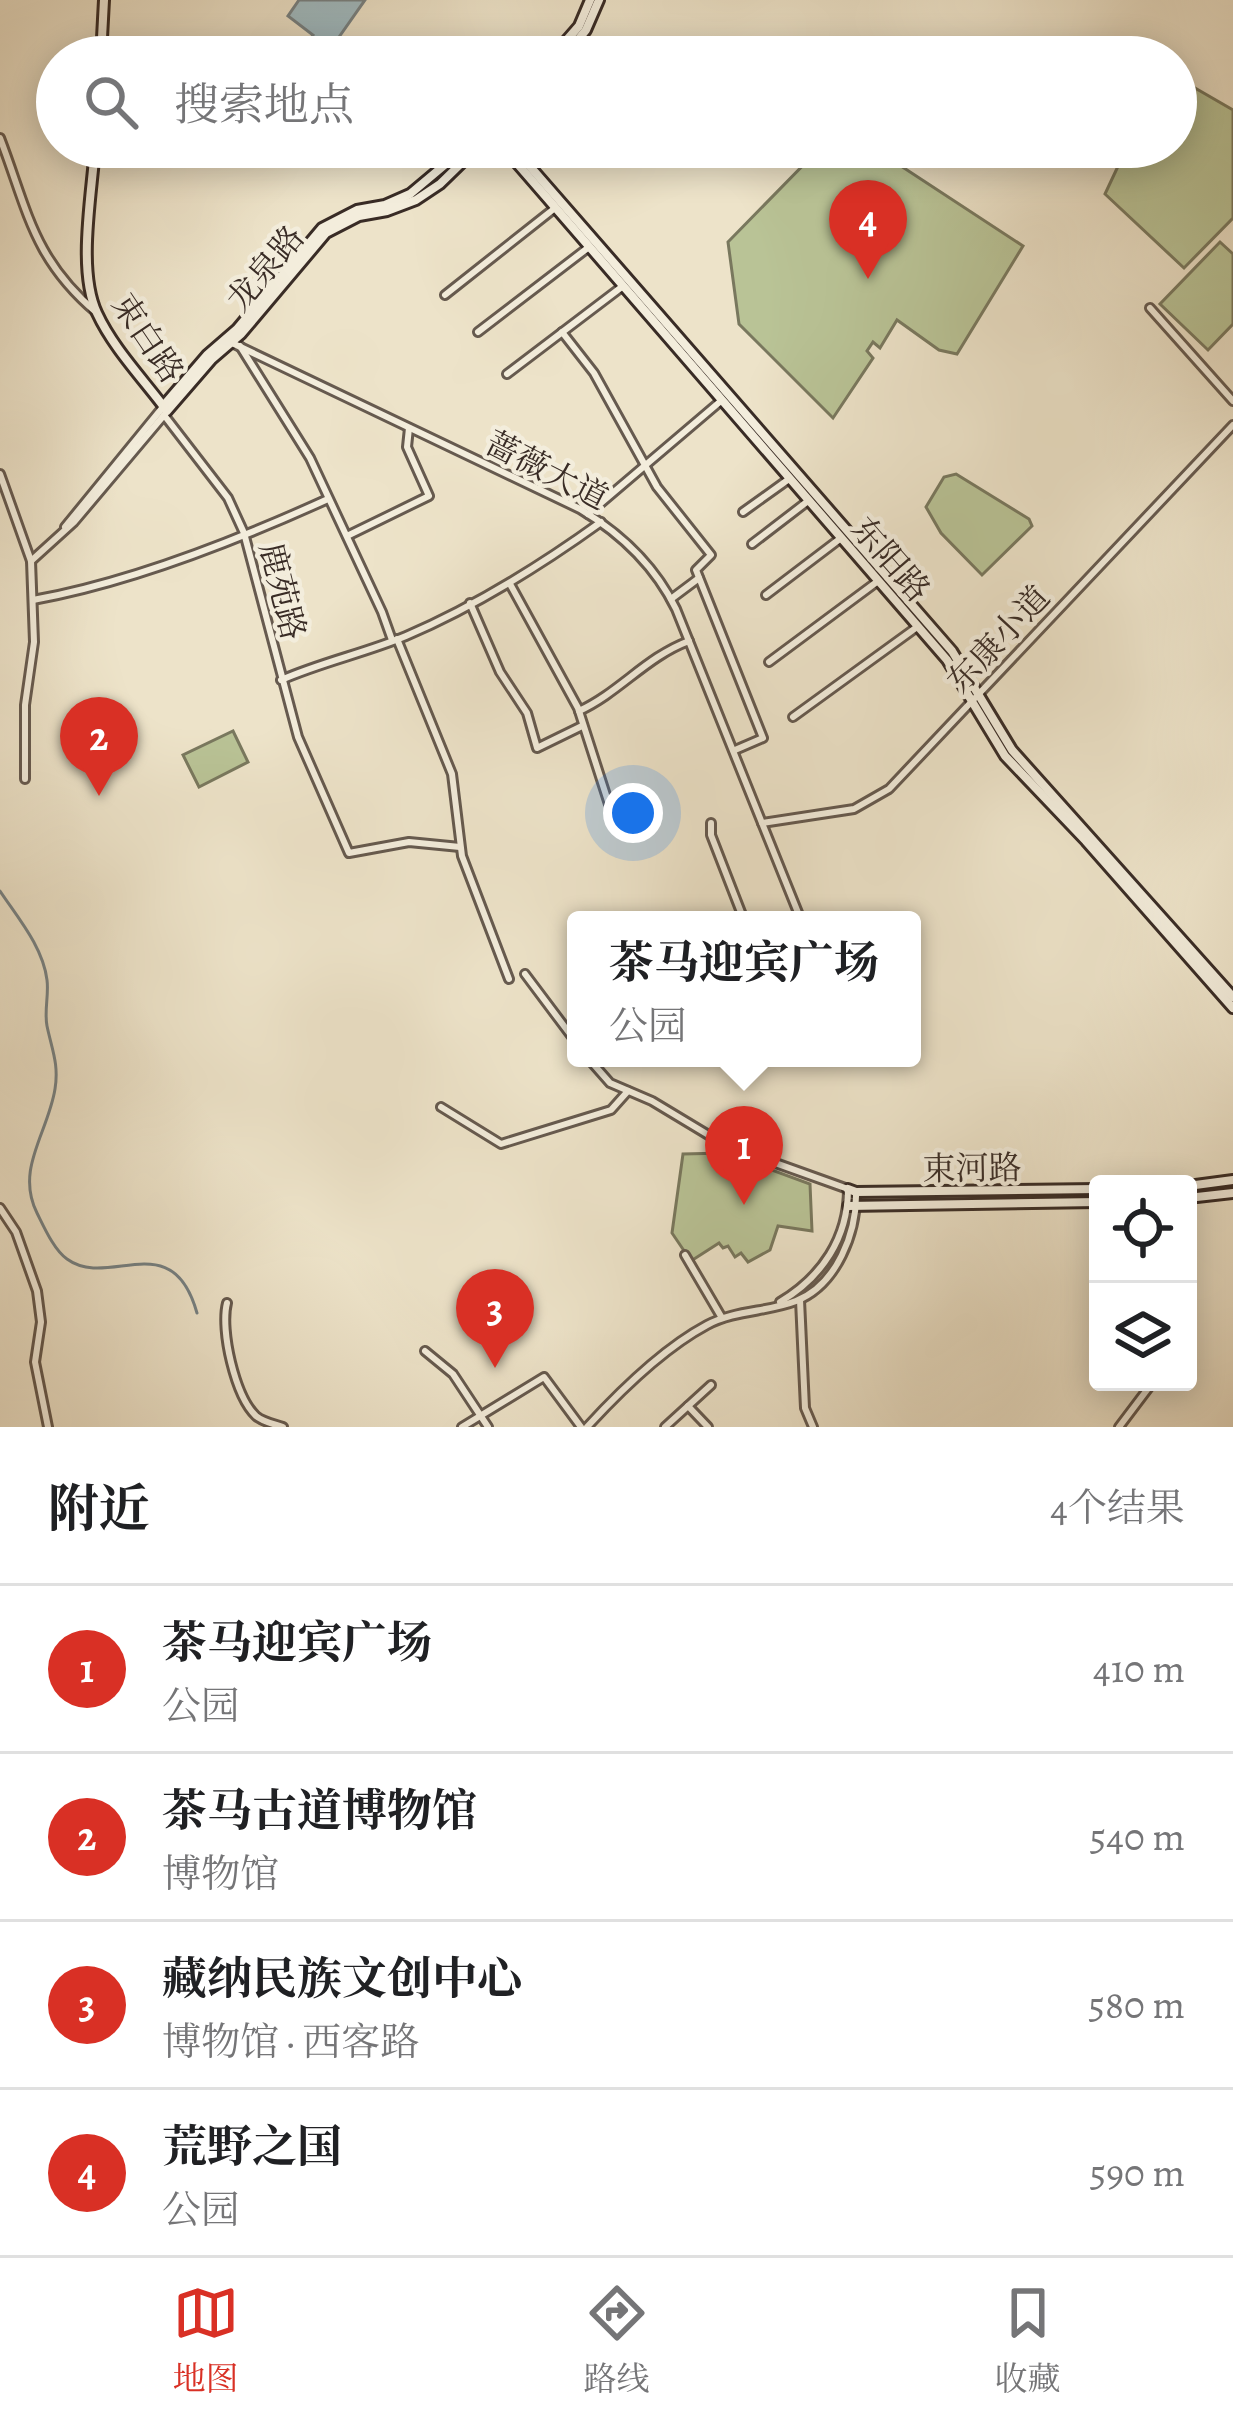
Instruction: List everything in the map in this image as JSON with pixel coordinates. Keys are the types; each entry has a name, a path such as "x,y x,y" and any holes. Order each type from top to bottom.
{"main road":[{"path":"101,36 104,0"},
{"path":"570,36 594,0"},
{"path":"581,36 594,0"},
{"name":"束白路","path":"94,168 88,267 97,314 165,410"},
{"name":"龙泉路","path":"232,343 322,228 357,209 403,198 444,168"},
{"name":"龙泉路","path":"165,410 232,343 326,232 359,216 416,200 457,168"},
{"name":"东阳路","path":"521,168 955,670 1012,750 1233,997"},
{"name":"东阳路","path":"531,168 952,651 1005,756 1233,1008"},
{"path":"1197,1185 1233,1180"},
{"name":"束河路","path":"852,1191 1089,1189"},
{"path":"1197,1197 1233,1193"},
{"name":"束河路","path":"852,1206 1089,1202"}],"street":[{"path":"0,138 36,243 97,314"},
{"path":"445,295 556,208"},
{"path":"478,332 589,247"},
{"path":"507,374 622,286"},
{"path":"1150,308 1233,401"},
{"path":"562,332 594,373 643,464 711,555 696,570 763,738 735,750"},
{"path":"232,343 310,458 395,640 452,774 460,848 509,979"},
{"name":"蔷薇大道","path":"232,343 588,514 642,559 671,599 797,911"},
{"path":"588,514 722,400"},
{"path":"31,561 42,555 165,410"},
{"name":"鹿苑路","path":"165,410 228,498 244,533 298,737 349,854 409,842 460,848"},
{"name":"东康小道","path":"762,823 854,808 874,800 1233,424"},
{"path":"347,536 429,496 407,447 410,428"},
{"path":"0,474 4,496 31,561 34,642 25,705 25,779"},
{"path":"743,512 789,478"},
{"path":"33,600 80,592 328,499"},
{"path":"752,544 808,500"},
{"path":"281,680 331,658 395,640 510,584 601,522"},
{"path":"766,595 841,538"},
{"path":"671,599 699,578"},
{"path":"769,662 878,581"},
{"path":"510,584 579,711 615,823"},
{"path":"470,603 500,672 526,713 537,748 582,726"},
{"path":"793,717 917,627"},
{"path":"579,711 607,698 658,654 689,641"},
{"path":"711,824 711,836 740,911"},
{"path":"525,974 567,1030"},
{"path":"462,1427 544,1377 584,1427 666,1355 722,1318 800,1298 823,1279 843,1252 855,1224 852,1191 725,1145 706,1130 610,1083 596,1067"},
{"path":"441,1107 501,1144 611,1110 628,1091"},
{"path":"777,1304 824,1265 852,1206"},
{"path":"0,1208 16,1232 37,1292 41,1322 35,1362 48,1427"},
{"path":"686,1255 722,1318"},
{"path":"800,1298 805,1408 812,1427"},
{"path":"227,1303 225,1336 246,1400 260,1420 283,1427"},
{"path":"425,1351 453,1374 488,1427"},
{"path":"665,1427 711,1385"},
{"path":"1119,1427 1146,1391"},
{"path":"688,1406 708,1427"}],"green space":[{"path":"1197,89 1233,110 1233,218 1184,268 1105,194 1117,168 1197,168"},
{"path":"800,168 904,168 1023,246 957,354 939,350 897,320 880,348 873,342 867,351 873,358 833,418 739,324 728,242"},
{"path":"1220,242 1233,254 1233,324 1208,350 1160,304"},
{"path":"956,474 1029,519 1032,526 982,575 941,533 926,507 944,477"},
{"path":"233,731 248,762 199,787 183,755"},
{"path":"726,1153 810,1184 812,1231 778,1226 770,1250 748,1262 741,1253 735,1257 728,1246 719,1243 691,1261 672,1233 683,1154"}],"water":[{"path":"299,0 365,0 340,36 312,36 288,16"}],"waterway":[{"path":"0,891 35,944 47,980 46,1020 56,1080 31,1166 31,1197 37,1213 67,1259 84,1267 138,1264 172,1271 186,1286 197,1313"}],"place":[{"name":"荒野之国","path":"868,279"},
{"name":"茶马古道博物馆","path":"99,796"},
{"name":"茶马迎宾广场","path":"744,1205"},
{"name":"藏纳民族文创中心","path":"495,1368"}]}
